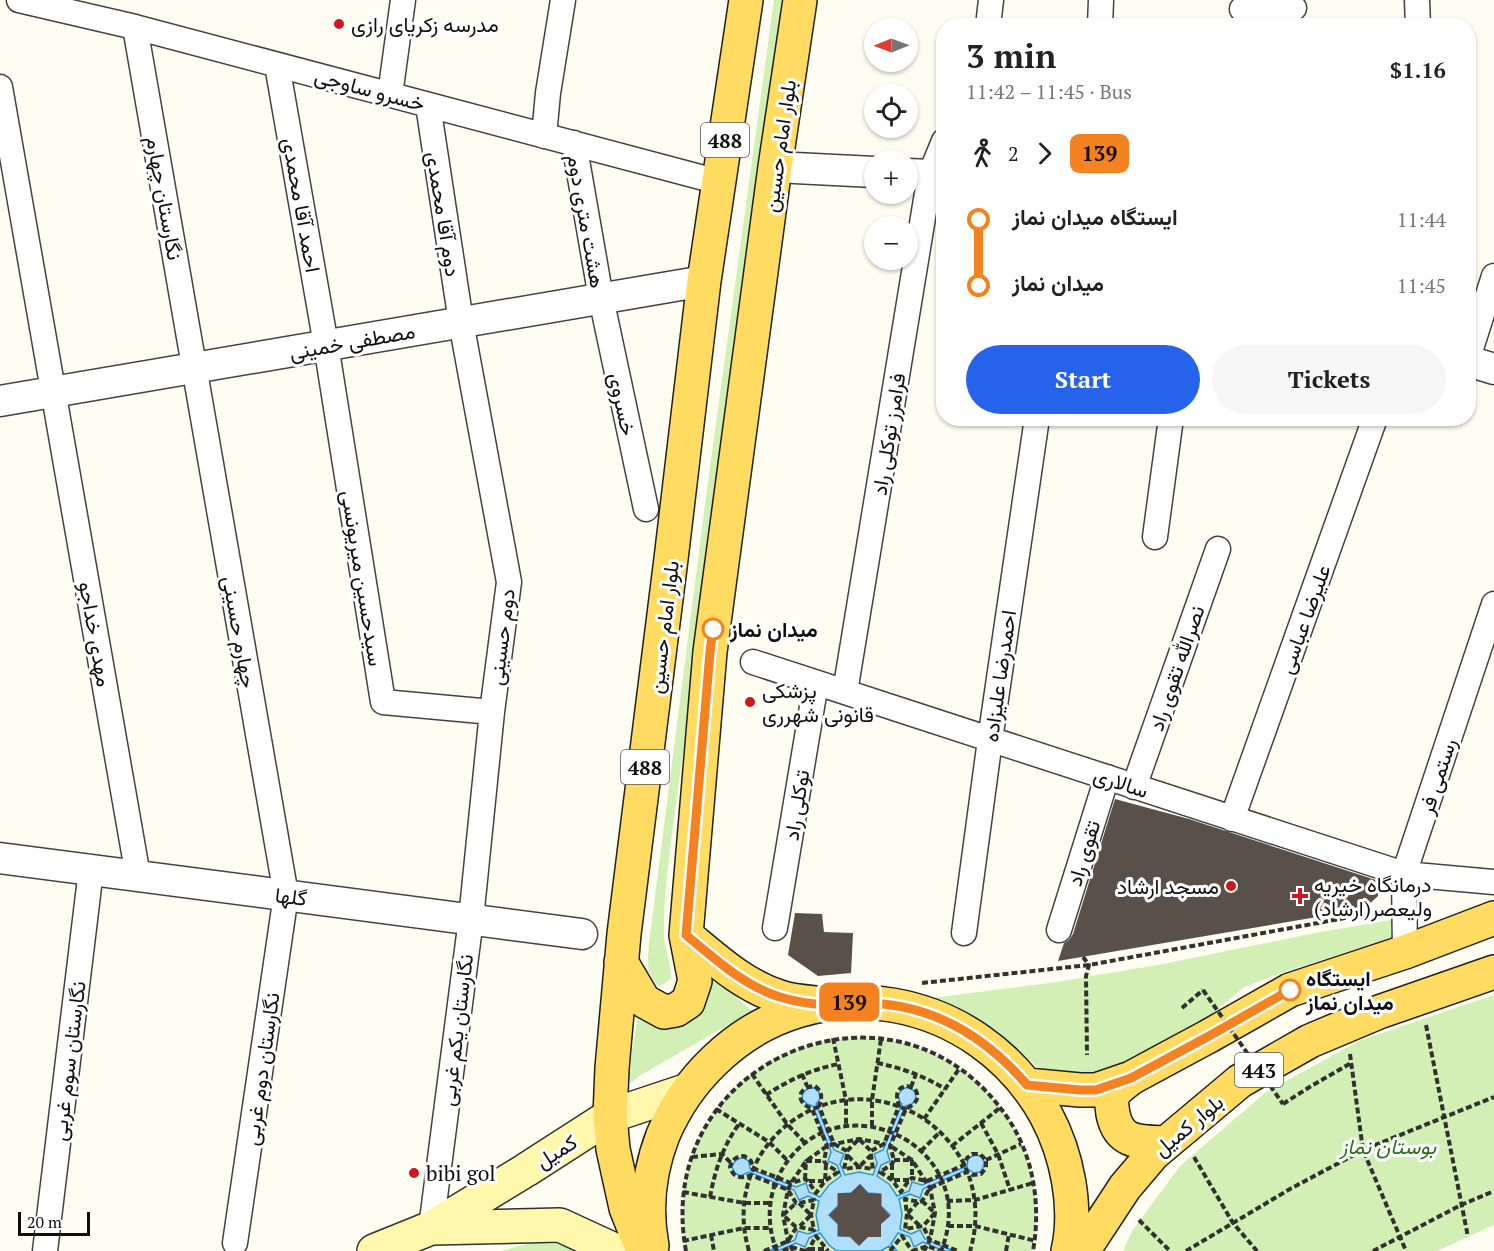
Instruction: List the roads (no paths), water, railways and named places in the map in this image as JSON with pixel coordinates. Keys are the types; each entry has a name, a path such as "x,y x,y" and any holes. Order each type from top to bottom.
{"main road":[{"name":"بلوار امام حسین","path":"658,1248 626,1208 610,1116 612,1076 621,962 704,281 746,0"},
{"name":"بلوار امام حسین","path":"621,962 644,1001 664,1012 676,1010 688,1002 695,981 686,935 710,652 775,167 800,0"},
{"name":"443","path":"1027,1085 1096,1090 1131,1078 1290,990 1405,952 1494,918"},
{"path":"686,935 754,987 782,998 827,1005"},
{"name":"بلوار کمیل","path":"1073,1250 1153,1154 1179,1149 1240,1081 1310,1041 1378,1011 1494,972"},
{"path":"658,1248 648,1226 648,1206 654,1165 667,1125 688,1090 712,1063 739,1040 760,1028 781,1017 804,1010 849,1002 883,1004 916,1010 938,1018 978,1039 1012,1068 1027,1085 1050,1122 1058,1141 1069,1183 1073,1250"},
{"path":"1131,1078 1113,1095 1112,1106 1115,1121 1122,1134 1134,1140 1179,1149"},
{"name":"کمیل","path":"374,1251 430,1228 610,1116 688,1090"},
{"name":"کمیل","path":"430,1228 560,1225 614,1251"}],"street":[{"name":"خسرو ساوجی","path":"19,0 135,27 719,182"},
{"path":"390,95 403,0"},
{"path":"544,136 548,93 563,0"},
{"path":"989,18 991,0"},
{"path":"1100,18 1101,0"},
{"path":"1417,0 1418,18"},
{"path":"1242,12 1294,9"},
{"name":"نگارستان چهارم","path":"135,27 194,368"},
{"name":"احمد آقا محمدی","path":"277,65 326,345"},
{"name":"مهدی خداجو","path":"0,87 138,876"},
{"name":"دوم آقا محمدی","path":"428,105 461,322"},
{"name":"هشت متری دوم","path":"573,144 601,298"},
{"name":"فرامرز توکلی راد","path":"845,692 927,177 936,158"},
{"path":"775,167 864,171"},
{"path":"1476,333 1494,276"},
{"name":"مصطفی خمینی","path":"0,401 704,281"},
{"name":"خسروی","path":"601,298 646,510"},
{"name":"دوم حسینی","path":"461,322 509,582 492,712 471,919"},
{"name":"سیدحسین میریونسی","path":"326,345 383,702 492,712"},
{"path":"1476,362 1494,369"},
{"name":"چهارم حسینی","path":"194,368 286,896"},
{"name":"احمدرضا علیزاده","path":"964,933 1036,426"},
{"path":"1155,537 1170,426"},
{"name":"علیرضا عباسی","path":"1232,819 1372,426"},
{"name":"نصرالله تقوی راد","path":"1134,787 1218,549"},
{"name":"رستمی فر","path":"1405,952 1404,874 1494,604"},
{"name":"سالاری","path":"753,662 1404,874 1494,882"},
{"name":"توکلی راد","path":"776,928 816,683"},
{"name":"تقوی راد","path":"1059,930 1107,777"},
{"name":"گلها","path":"0,858 582,934"},
{"name":"نگارستان سوم غربی","path":"45,1251 91,870"},
{"name":"نگارستان دوم غربی","path":"235,1243 286,896"},
{"name":"نگارستان یکم غربی","path":"430,1228 471,919"}],"water":[{"path":"808,1088 814,1088 819,1092 820,1099 816,1104 834,1150 844,1154 840,1164 845,1175 859,1172 873,1175 877,1163 874,1154 883,1150 902,1104 898,1096 906,1088 914,1091 916,1099 912,1104 905,1106 887,1151 890,1161 881,1165 877,1176 889,1184 897,1196 909,1191 912,1182 922,1185 967,1166 968,1159 972,1156 982,1158 984,1164 980,1172 974,1173 968,1169 923,1189 920,1198 910,1194 899,1199 902,1214 900,1229 911,1234 920,1230 925,1239 954,1251 944,1251 923,1242 914,1247 910,1237 898,1233 891,1244 897,1251 889,1246 881,1251 837,1251 820,1233 809,1238 805,1247 796,1243 778,1251 769,1251 795,1240 798,1231 808,1234 819,1230 816,1215 819,1201 808,1196 799,1200 794,1190 749,1172 740,1176 732,1167 735,1161 739,1158 744,1159 749,1162 750,1169 796,1187 806,1183 809,1192 820,1197 829,1185 841,1176 837,1165 828,1161 831,1152 813,1106 802,1099 803,1093","holes":["860,1185 868,1193 881,1194 881,1206 890,1215 866,1231 838,1236 838,1224 829,1215 838,1206 838,1194 851,1193"]}],"place":[{"name":"مدرسه زکریای رازی","path":"339,24"},
{"name":"میدان نماز","path":"713,629"},
{"name":"پزشکی قانونی شهرری","path":"750,702"},
{"name":"مسجد ارشاد","path":"1231,886"},
{"name":"درمانگاه خیریه ولیعصر(ارشاد)","path":"1300,896"},
{"name":"ایستگاه میدان نماز","path":"1290,990"},
{"name":"bibi gol","path":"414,1173"}],"park label":[{"name":"بوستان نماز","path":"1388,1146"}]}
